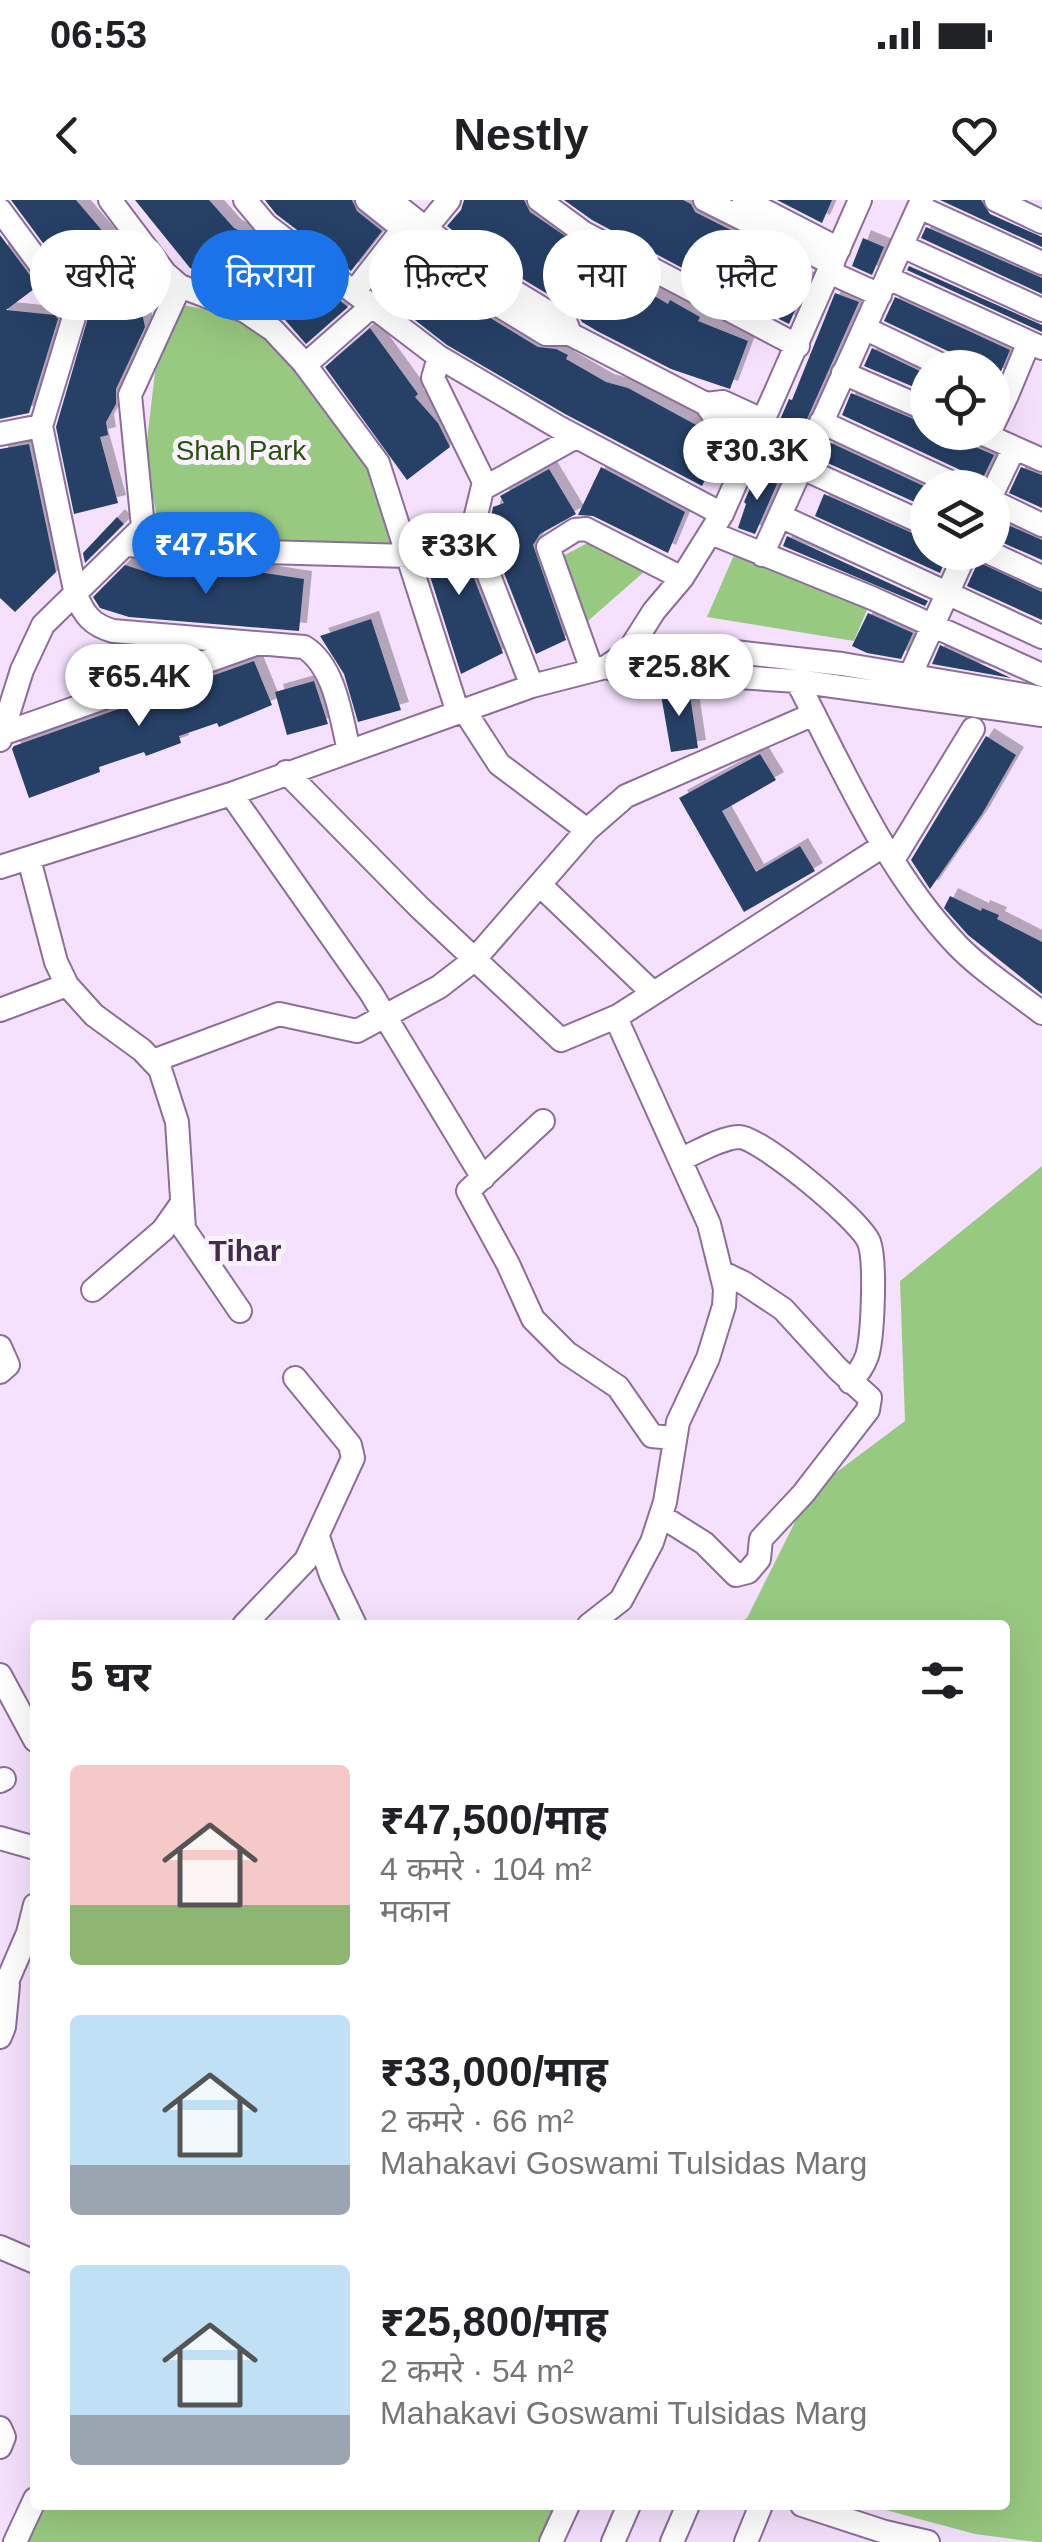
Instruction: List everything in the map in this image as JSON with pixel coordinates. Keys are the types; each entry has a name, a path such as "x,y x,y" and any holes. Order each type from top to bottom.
{"street":[{"path":"110,200 165,273 180,286 258,319 305,364 378,463 461,712 499,764 587,830"},
{"path":"245,200 266,225 439,357 576,437 762,555 933,625 1042,675"},
{"path":"367,200 566,323 570,334 706,404 723,402 756,437 800,473 910,518"},
{"path":"390,200 413,225"},
{"path":"305,364 363,299 413,225 449,200"},
{"path":"539,200 584,233 798,346"},
{"path":"705,200 884,286 1036,345 1010,379"},
{"path":"744,200 834,262"},
{"path":"0,867 232,794 532,686 599,669 628,652 717,524 860,200"},
{"path":"996,200 1042,222"},
{"path":"762,555 921,204 1042,263"},
{"path":"0,210 74,317 42,426 76,595 88,619 113,631 304,647 316,654 325,668 349,751"},
{"path":"902,246 1042,310"},
{"path":"180,286 130,395 144,524 43,625 11,668 1,737 262,641"},
{"path":"864,328 910,350"},
{"path":"439,357 433,378 481,474 484,488 474,537 532,686"},
{"path":"843,373 910,402"},
{"path":"821,422 924,470"},
{"path":"0,434 42,426"},
{"path":"484,488 576,437"},
{"path":"1010,446 1040,456"},
{"path":"1004,470 1014,448"},
{"path":"1010,508 1042,525"},
{"path":"780,516 1042,637"},
{"path":"599,669 548,547 575,530 586,528 682,578"},
{"path":"128,544 186,550 409,556"},
{"path":"1010,562 1042,577"},
{"path":"910,676 958,570"},
{"path":"628,652 726,652 842,664 1042,698"},
{"path":"599,669 629,674 661,672 797,681 1042,715"},
{"path":"797,681 888,853 961,949 1042,1012"},
{"path":"153,1061 279,1014 357,1031 439,986 474,960 587,830 626,796 814,714"},
{"path":"286,772 474,960 562,1040 618,1016 888,853 974,728"},
{"path":"232,794 385,1016 482,1178"},
{"path":"29,858 56,962 67,985 94,1015 153,1061 165,1079 177,1122 184,1229 240,1311"},
{"path":"540,885 654,993"},
{"path":"0,1010 67,985"},
{"path":"595,1620 628,1591 661,1516 674,1438 721,1324 724,1289 709,1224 618,1016"},
{"path":"543,1121 468,1191 534,1319 568,1353 618,1387 652,1436 674,1438"},
{"path":"681,1160 730,1138 753,1140 863,1230 874,1266 868,1353 860,1373 850,1382"},
{"path":"92,1290 162,1230 182,1203"},
{"path":"661,1516 704,1543 736,1575 748,1572 759,1559 761,1539 803,1494 868,1410 870,1398 850,1382 783,1308 721,1272"},
{"path":"0,1347 8,1365 0,1372"},
{"path":"249,1620 297,1574 318,1537 354,1454 294,1378"},
{"path":"318,1537 353,1620"},
{"path":"0,1676 30,1730"},
{"path":"0,1706 23,1716"},
{"path":"0,1838 30,1847"},
{"path":"0,1998 30,1919"},
{"path":"0,2036 9,1976"},
{"path":"0,2247 30,2260"},
{"path":"0,2428 4,2437 0,2446"},
{"path":"14,2542 30,2509"},
{"path":"552,2542 566,2510"},
{"path":"613,2542 627,2510"},
{"path":"672,2542 686,2510"},
{"path":"746,2542 760,2510"},
{"path":"818,2510 928,2542"}],"green space":[{"name":"Shah Park","path":"182,305 191,307 191,320 243,320 294,363 377,479 399,554 151,541 156,512 145,458 155,372"},
{"path":"597,538 653,564 581,627 561,557"},
{"path":"737,548 872,598 854,641 707,617"},
{"path":"1042,1166 1042,2542 975,2534 886,2510 1010,2510 1010,1620 744,1620 810,1492 905,1421 900,1281"},
{"path":"37,2510 554,2510 539,2542 23,2542"}],"building":[{"path":"11,200 76,200 102,230 33,230"},
{"path":"135,200 209,200 238,230 191,230 191,268 171,245 171,230 159,230"},
{"path":"265,200 352,200 357,211 381,230 369,230 369,248 351,271 349,230 297,230"},
{"path":"464,200 524,200 530,212 556,230 543,230 543,291 523,279 523,230 452,230 447,226"},
{"path":"564,200 683,200 695,212 731,230 681,230 681,267 661,257 661,230 611,230"},
{"path":"777,200 832,200 822,223"},
{"path":"940,200 981,200 990,214 1042,237 1042,247"},
{"path":"926,227 1042,278 1042,294 921,238"},
{"path":"0,235 30,275 30,292 6,310 30,312 30,320 58,320 29,413 0,419"},
{"path":"863,238 884,247 872,275 852,266"},
{"path":"909,266 1042,325 1042,332 907,270"},
{"path":"835,293 859,302 790,457 769,445 789,399 792,400"},
{"path":"895,297 1010,350 946,350 884,321"},
{"path":"661,300 668,304 670,300 681,306 681,320 698,320 748,341 730,389 671,369 582,322 661,320"},
{"path":"87,320 144,320 145,327 116,389 116,404 106,422 108,435 100,437 118,503 74,514 56,427"},
{"path":"285,320 333,320 306,344"},
{"path":"415,320 494,320 538,347 556,349 606,382 628,388 698,426 695,432 722,445 702,486 565,414 447,345"},
{"path":"370,328 418,394 415,397 438,423 450,447 407,480 325,367"},
{"path":"872,348 910,366 910,385 864,366"},
{"path":"851,393 910,418 910,447 842,415"},
{"path":"829,442 910,480 910,500 821,460"},
{"path":"29,444 56,572 15,612 0,598 0,449"},
{"path":"917,450 982,450 994,455 987,470 960,470"},
{"path":"601,467 685,512 668,553 593,516 578,515"},
{"path":"1021,467 1042,475 1042,508 1010,493"},
{"path":"549,469 576,514 540,534 533,545 566,640 536,654 489,535 493,507 504,503 500,496"},
{"path":"757,473 777,484 755,534 738,528"},
{"path":"824,494 910,532 910,559 815,516"},
{"path":"117,517 124,524 85,563 83,553"},
{"path":"460,521 460,542 503,653 461,674 417,535"},
{"path":"1010,526 1042,540 1042,560 1010,546"},
{"path":"787,536 928,601 925,606 783,546"},
{"path":"125,565 156,575 156,566 224,574 225,567 304,579 299,631 129,617 100,608 93,597"},
{"path":"974,570 995,570 1042,592 1042,620 967,586"},
{"path":"868,613 913,633 901,659 852,646"},
{"path":"371,619 401,710 358,722 344,674 320,636"},
{"path":"940,645 1011,678 932,664"},
{"path":"254,661 272,705 219,727 217,723 179,736 181,743 99,767 100,772 29,798 14,746"},
{"path":"314,681 328,724 287,735 275,692"},
{"path":"660,689 689,689 698,748 671,752"},
{"path":"986,736 1016,755 982,814 930,889 911,860"},
{"path":"760,754 776,780 722,811 756,872 800,846 815,871 744,912 679,798"},
{"path":"950,896 999,915 997,919 1042,942 1042,994 968,935 944,908"}],"district":[{"name":"Tihar","path":"245,1250"}]}
